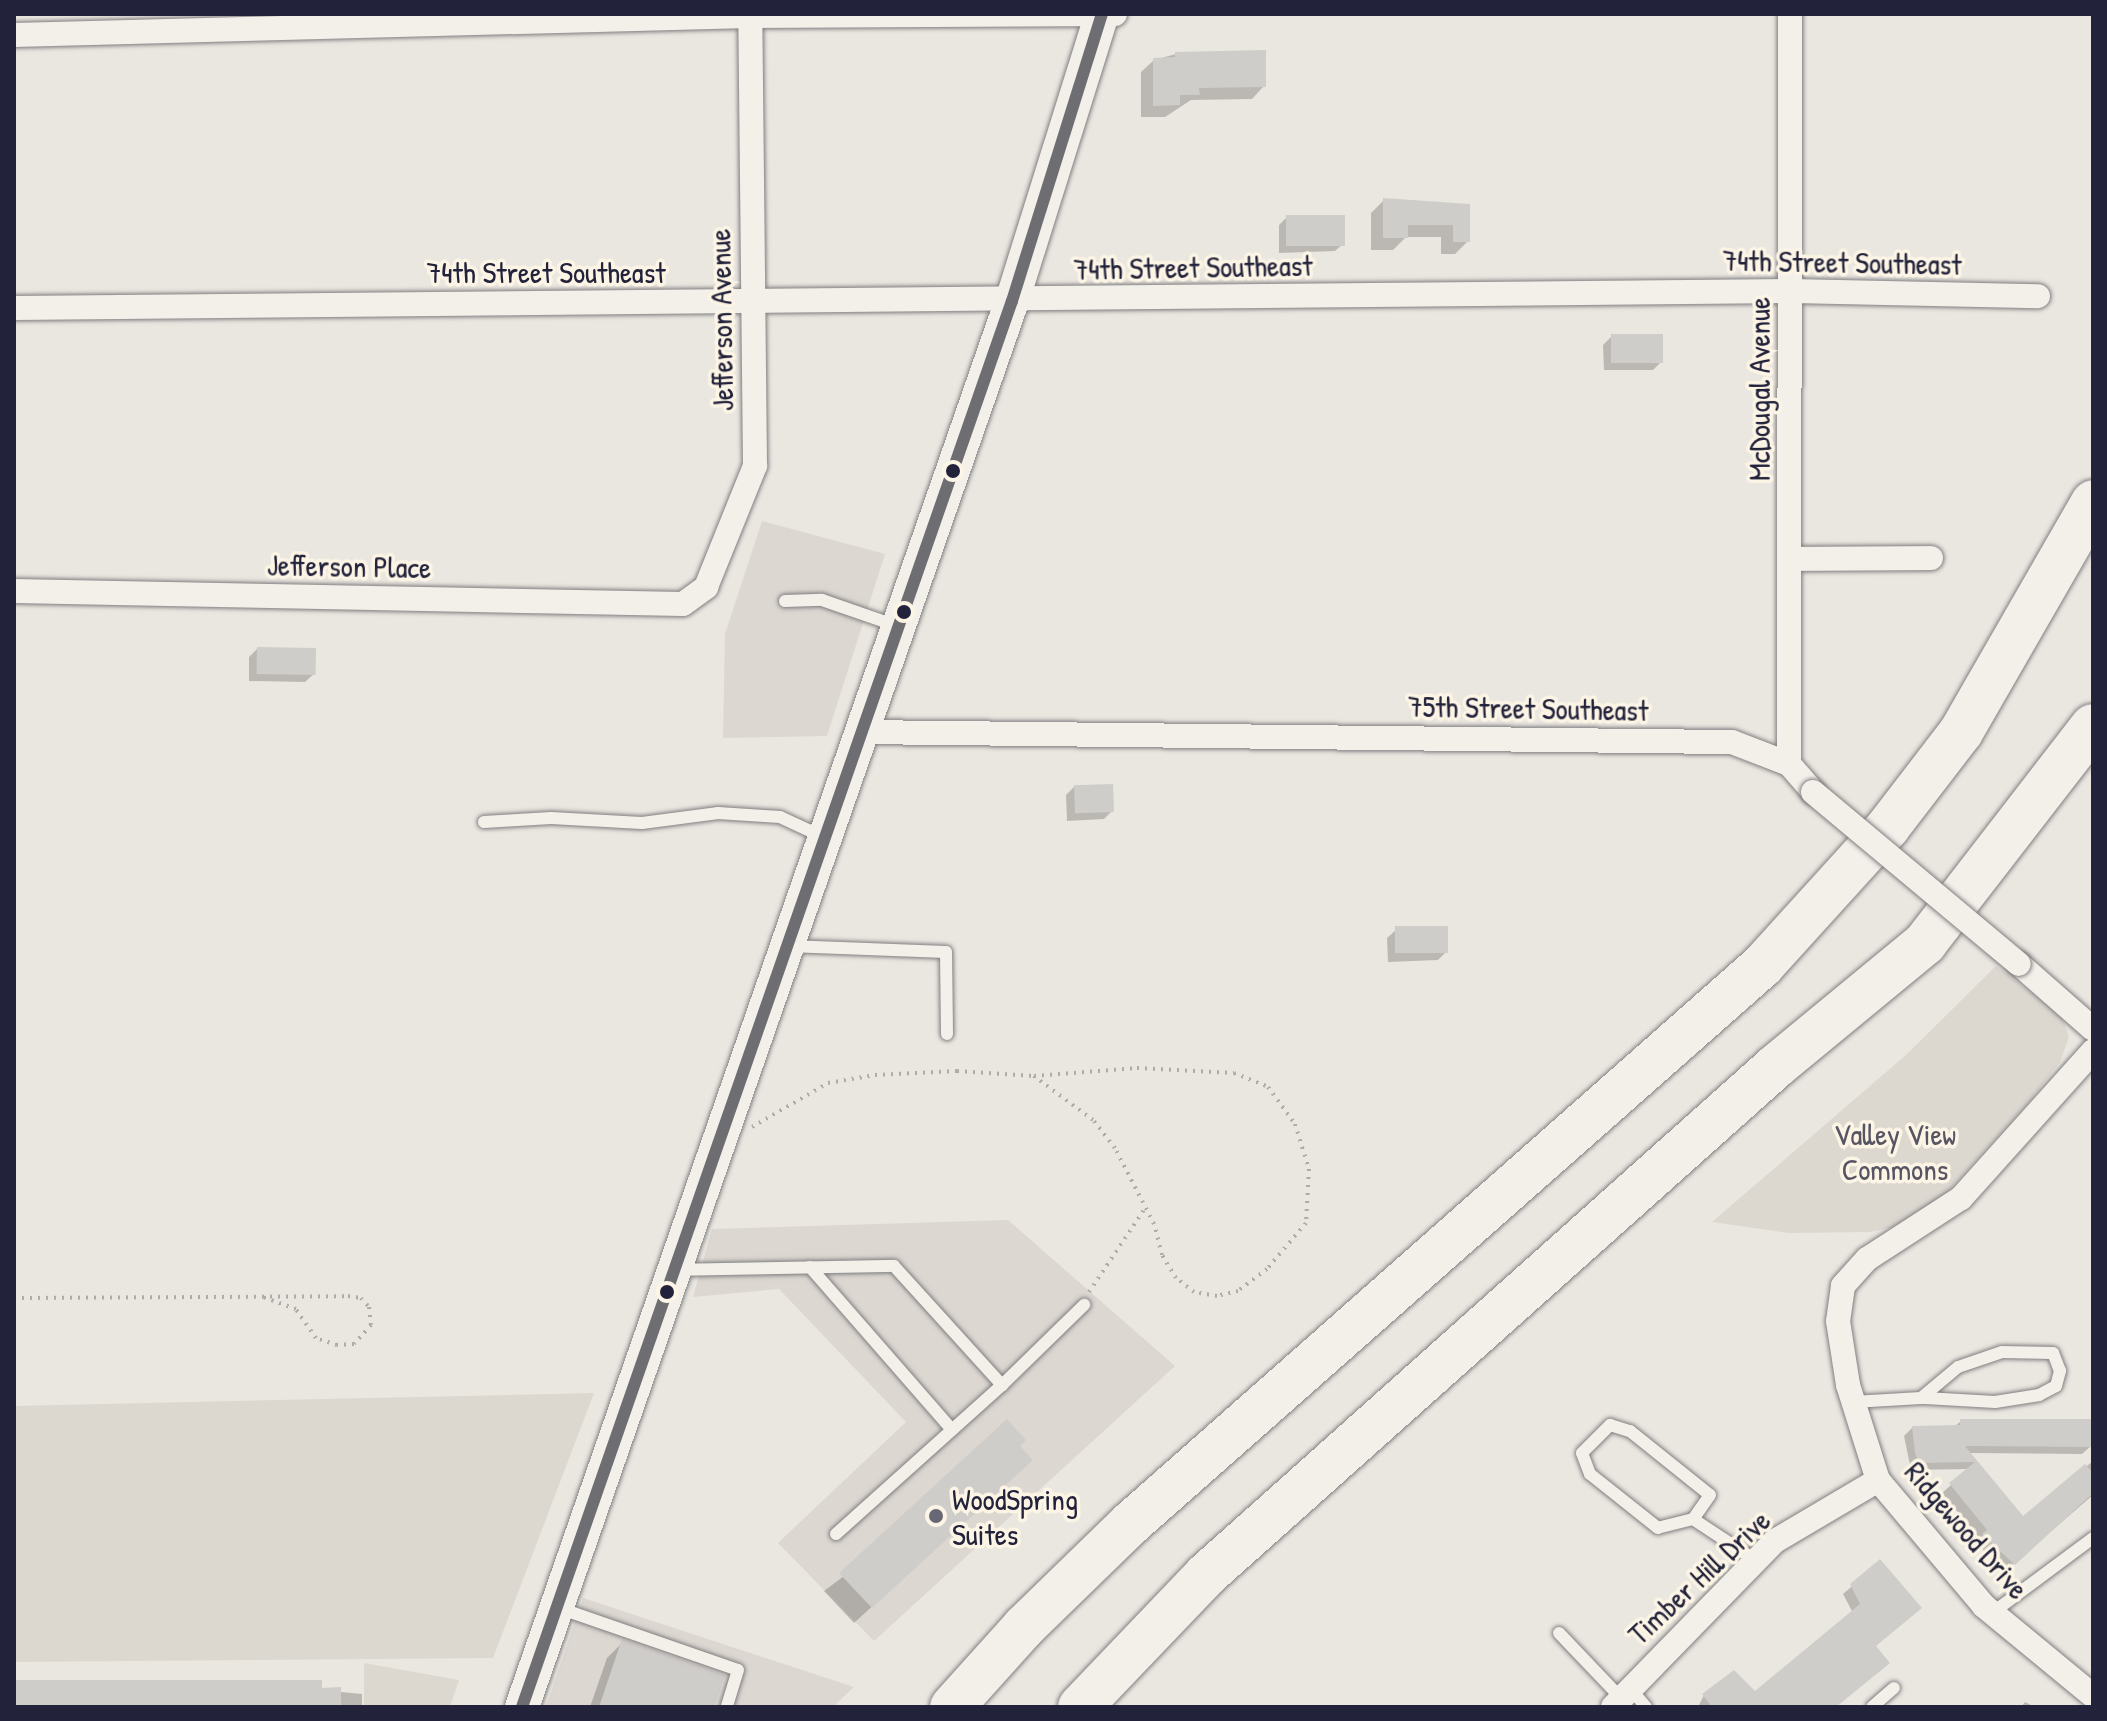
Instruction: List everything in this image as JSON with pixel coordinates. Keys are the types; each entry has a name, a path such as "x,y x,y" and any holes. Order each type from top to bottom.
{"highway":[{"path":"952,1707 1024,1627 1131,1523 1762,966 1888,827 1961,732 2093,502"},
{"path":"1080,1707 1217,1565 1776,1066 1925,943 2093,726"}],"street":[{"path":"522,1707 859,732 1012,301 1102,14"},
{"path":"14,35 750,15 1118,14"},
{"name":"McDougal Avenue","path":"1789,764 1793,559 1790,14"},
{"name":"Jefferson Avenue","path":"683,604 706,587 755,466 750,15"},
{"name":"74th Street Southeast","path":"14,308 1012,301 1791,291 2038,296"},
{"path":"1793,559 1931,558"},
{"name":"Jefferson Place","path":"14,591 683,604"},
{"name":"75th Street Southeast","path":"859,732 1732,742 1789,764 1813,792 2093,1029"},
{"name":"Ridgewood Drive","path":"2093,1051 1961,1198 1867,1259 1843,1286 1838,1321 1853,1402 1878,1480 1992,1613 2093,1696"},
{"name":"Timber Hill Drive","path":"1621,1697 1775,1541 1878,1480"}],"lane":[{"path":"785,601 822,600 897,626"},
{"path":"484,822 551,818 642,823 718,813 780,817 823,837"},
{"path":"785,946 946,952 947,1034"},
{"path":"673,1270 894,1266 1002,1385"},
{"path":"810,1267 952,1430"},
{"path":"836,1534 1002,1385 1084,1305"},
{"path":"1853,1402 1921,1398 1995,1402 2039,1395 2056,1386 2060,1371 2053,1353 2002,1352 1958,1367 1921,1398"},
{"path":"1693,1519 1710,1495 1630,1431 1610,1425 1582,1453 1590,1474 1658,1528 1693,1519 1755,1560"},
{"path":"1992,1613 2093,1538"},
{"path":"557,1607 738,1670 727,1707"},
{"path":"1559,1633 1621,1697 1646,1707"},
{"path":"1872,1707 1894,1688"}],"path":[{"path":"717,1143 770,1120 828,1083 957,1071 1034,1076 1137,1068 1234,1073 1268,1087 1284,1103 1309,1169 1311,1204 1306,1223 1267,1269 1238,1291 1217,1296 1194,1292 1176,1278 1162,1255 1133,1176 1093,1120 1034,1076"},
{"path":"1084,1305 1094,1278 1146,1207"},
{"path":"14,1298 263,1297 361,1298 369,1307 371,1325 354,1344 337,1345 316,1338 296,1309 263,1297"}],"shaded area":[{"path":"762,521 885,554 827,736 723,738 725,634"},
{"path":"1008,1220 1175,1366 874,1641 778,1543 906,1422 779,1289 693,1297 712,1229"},
{"path":"583,1598 854,1687 833,1707 546,1707"}],"green space":[{"name":"Valley View Commons","path":"1996,966 2061,1015 2069,1037 2060,1062 2029,1102 1939,1201 1899,1226 1870,1232 1788,1233 1712,1222 1907,1054"},
{"path":"594,1393 493,1658 14,1662 14,1406"},
{"path":"364,1663 459,1680 450,1707 364,1707"}],"building":[{"path":"1266,50 1266,87 1199,88 1200,95 1180,95 1180,105 1153,106 1153,58 1175,57 1175,52"},
{"path":"1383,198 1470,204 1470,242 1453,242 1453,225 1408,225 1408,238 1383,238"},
{"path":"1286,215 1345,215 1345,246 1286,246"},
{"path":"1611,334 1663,334 1663,363 1611,363"},
{"path":"257,647 316,648 316,675 257,674"},
{"path":"1113,784 1114,812 1075,813 1074,785"},
{"path":"1395,926 1448,926 1448,953 1395,953"},
{"name":"WoodSpring Suites","path":"1007,1419 1026,1440 1020,1446 1033,1460 872,1608 839,1573"},
{"path":"1960,1419 2093,1419 2093,1447 1965,1446 2023,1516 2085,1464 2093,1473 2093,1493 2015,1565 1982,1534 1987,1530 1949,1483 1975,1462 1919,1463 1915,1453 1912,1426 1960,1425"},
{"path":"1880,1559 1922,1608 1876,1646 1890,1663 1836,1707 1712,1707 1702,1694 1734,1670 1755,1691 1860,1604 1850,1584"},
{"path":"622,1639 725,1675 714,1707 599,1707"},
{"path":"14,1680 322,1680 322,1688 341,1687 341,1707 14,1707"}],"transit line":[{"path":"522,1707 1012,301 1102,14"}],"place":[{"name":"WoodSpring Suites","path":"936,1516"}]}
